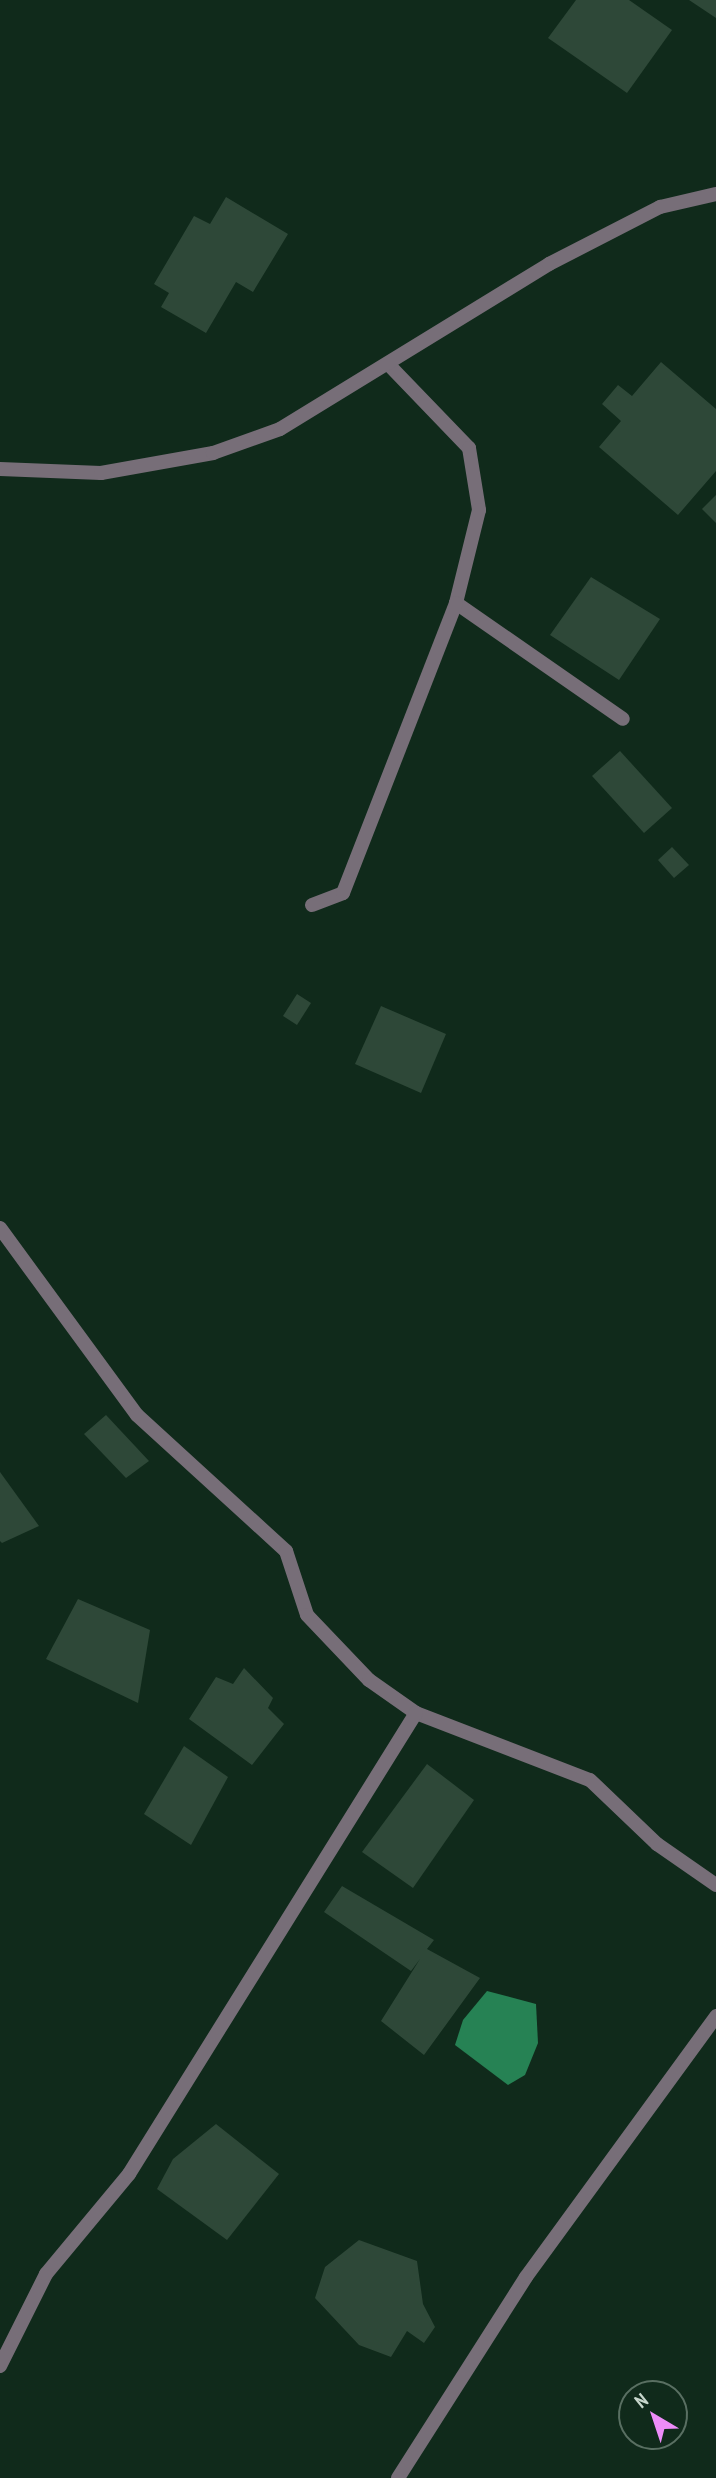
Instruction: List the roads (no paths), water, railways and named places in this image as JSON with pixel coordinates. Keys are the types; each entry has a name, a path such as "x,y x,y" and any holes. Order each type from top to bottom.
{"street":[{"path":"0,469 101,473 213,453 281,429 390,366 549,264 660,207 716,194"},
{"path":"312,905 343,893 456,603 479,510 469,448 390,366"},
{"path":"456,603 623,719"},
{"path":"0,1228 137,1415 286,1551 307,1615 369,1680 416,1713 590,1780 657,1844 716,1885"},
{"path":"0,2366 46,2274 129,2174 416,1713"},
{"path":"398,2478 526,2277 716,2016"}]}
